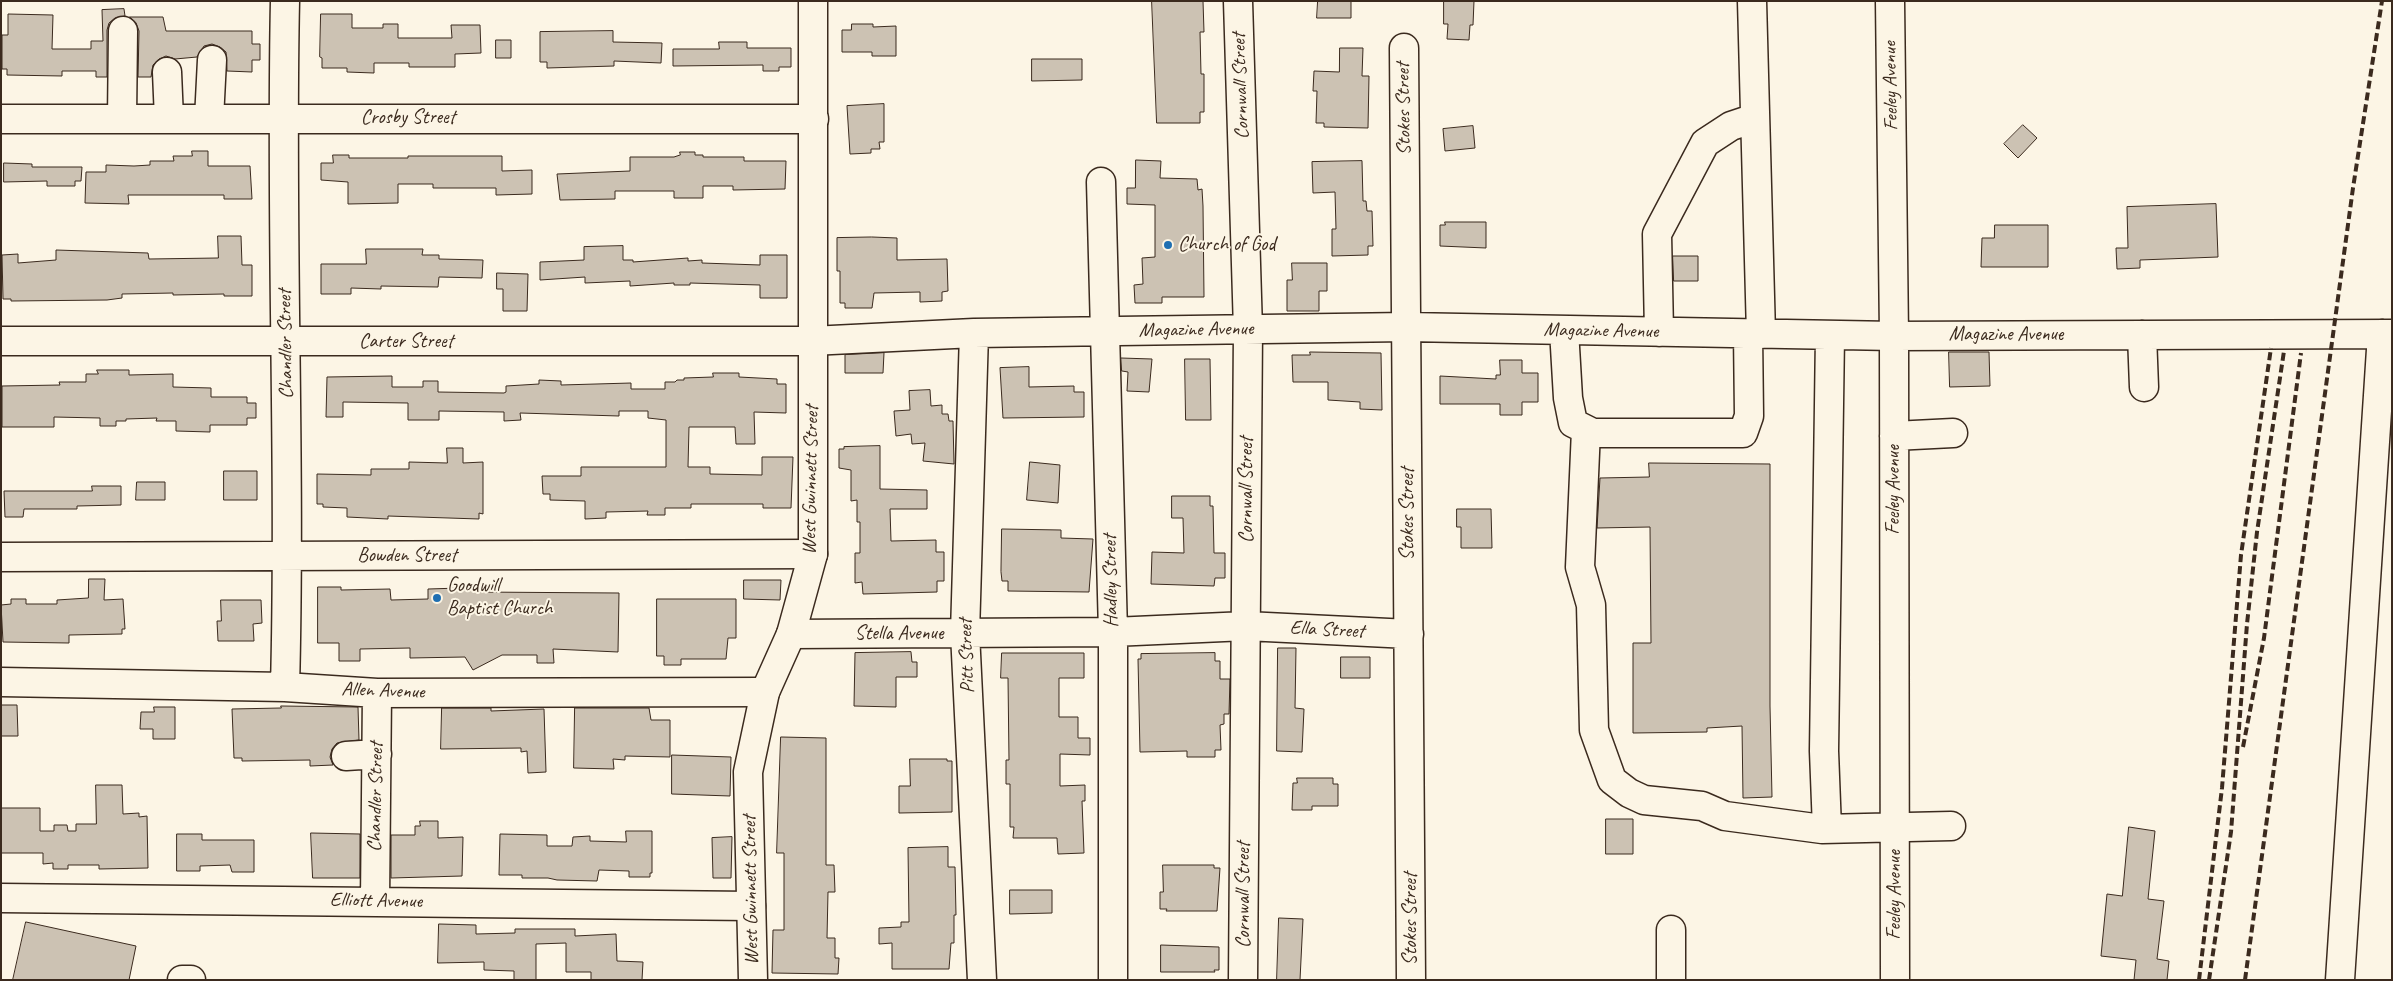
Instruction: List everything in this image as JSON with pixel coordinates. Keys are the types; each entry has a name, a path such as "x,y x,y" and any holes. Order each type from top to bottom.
{"street":[{"name":"Chandler Street","path":"285,686 289,556 287,342 282,119 274,32 286,1"},
{"name":"West Gwinnett Street","path":"753,980 748,772 765,692 791,634 812,554 813,1"},
{"name":"Cornwall Street","path":"1238,1 1248,330 1243,980"},
{"path":"1564,330 1568,398 1573,423 1593,433 1743,432 1749,416 1754,333 1755,118 1752,1"},
{"name":"Feeley Avenue","path":"1890,1 1894,336 1895,980"},
{"path":"122,119 123,30"},
{"name":"Stokes Street","path":"1404,48 1411,980"},
{"path":"209,118 212,60"},
{"path":"167,72 169,119"},
{"path":"1659,332 1657,234 1705,143 1731,126 1755,118"},
{"name":"Crosby Street","path":"1,119 814,119"},
{"name":"Hadley Street","path":"1101,182 1113,632 1113,980"},
{"name":"Magazine Avenue","path":"811,341 974,333 1407,327 1894,336 2387,334"},
{"name":"Pitt Street","path":"974,333 965,633 982,980"},
{"path":"2340,980 2387,334"},
{"path":"1827,829 1824,751 1830,335"},
{"path":"2142,335 2144,387"},
{"name":"Carter Street","path":"1,341 811,341"},
{"path":"1586,430 1580,566 1592,605 1594,730 1612,780 1629,793 1644,800 1702,806 1725,816 1827,829 1894,829 1951,826"},
{"path":"1894,436 1953,433"},
{"name":"Bowden Street","path":"1,557 812,554"},
{"name":"Ella Street","path":"1246,626 1409,634"},
{"name":"Stella Avenue","path":"791,634 1113,632 1246,626"},
{"name":"Allen Avenue","path":"1,682 285,686 377,693 765,692"},
{"name":"Chandler Street","path":"375,901 377,693"},
{"path":"346,756 376,754"},
{"name":"Elliott Avenue","path":"1,898 751,906"},
{"path":"1671,930 1671,980"},
{"path":"182,980 192,980"}],"building":[{"path":"1152,1 1203,1 1204,32 1200,32 1201,74 1204,74 1204,112 1200,112 1200,123 1157,123"},
{"path":"1318,1 1351,1 1351,18 1317,18"},
{"path":"1444,1 1474,1 1473,25 1470,25 1469,40 1447,39 1448,24 1444,24"},
{"path":"124,9 125,16 115,18 109,23 107,30 107,77 96,77 96,71 62,71 62,76 7,75 7,69 2,69 2,35 8,35 8,14 53,15 52,49 91,49 91,41 103,41 102,10"},
{"path":"321,14 352,14 352,28 383,28 383,24 398,24 398,38 452,38 451,25 480,25 481,53 455,54 455,67 409,67 409,63 374,63 374,73 347,72 347,68 322,68 322,58 320,57"},
{"path":"130,17 163,17 166,31 252,31 252,44 260,44 260,60 252,60 252,72 227,71 226,52 212,44 204,46 197,57 175,59 166,56 159,59 153,65 151,77 138,77 139,31 136,23"},
{"path":"852,24 873,24 873,27 896,26 896,56 872,56 872,52 842,52 842,30 851,30"},
{"path":"613,31 613,42 662,43 661,63 614,61 614,66 547,68 547,62 540,62 540,32"},
{"path":"496,40 511,40 511,58 496,58"},
{"path":"719,42 747,42 747,48 791,48 791,67 779,67 779,71 763,71 763,65 673,66 673,49 719,49"},
{"path":"1340,48 1363,48 1362,76 1369,76 1368,128 1324,127 1324,123 1316,123 1317,91 1313,91 1314,71 1339,72"},
{"path":"1032,59 1082,59 1082,80 1032,81"},
{"path":"884,104 884,142 879,142 880,149 871,149 871,153 850,154 847,106"},
{"path":"2023,125 2037,138 2018,158 2004,144"},
{"path":"1473,126 1475,148 1445,151 1443,129"},
{"path":"192,151 208,151 208,166 250,166 252,199 224,199 224,195 128,195 129,204 85,203 86,172 106,172 106,165 134,166 150,165 150,161 174,161 173,156 192,156"},
{"path":"680,152 695,152 695,155 703,155 703,157 744,157 744,161 786,161 785,189 733,190 733,186 703,186 703,198 674,198 674,191 615,191 615,199 560,200 557,174 630,171 630,157 674,157 680,155"},
{"path":"333,155 349,155 349,158 502,156 502,171 532,170 532,194 496,195 496,188 433,188 433,184 398,184 398,203 348,204 348,182 321,180 321,163 333,163"},
{"path":"1136,160 1161,161 1160,178 1197,179 1198,190 1202,189 1204,297 1162,297 1162,303 1135,303 1134,285 1143,284 1142,258 1155,257 1155,205 1127,204 1127,188 1135,188"},
{"path":"1362,161 1363,201 1366,201 1367,211 1372,211 1373,246 1368,246 1368,255 1332,256 1332,229 1336,229 1335,192 1313,193 1312,162"},
{"path":"4,163 32,164 32,167 82,167 81,181 75,181 75,186 47,186 47,181 4,182"},
{"path":"2216,204 2218,257 2140,260 2140,268 2117,269 2116,248 2128,248 2127,207"},
{"path":"1445,222 1486,222 1486,248 1440,246 1440,225 1445,225"},
{"path":"1995,225 2048,225 2048,267 1981,267 1982,238 1994,238"},
{"path":"218,236 241,236 242,265 252,265 252,296 224,296 224,294 173,295 173,293 122,294 122,298 107,300 11,301 11,299 3,299 2,255 18,254 18,263 56,260 56,250 148,253 149,259 218,258"},
{"path":"837,238 897,238 897,260 947,259 948,291 942,292 942,301 920,302 920,292 874,293 872,308 845,308 845,303 840,303 840,271 837,271"},
{"path":"623,246 623,260 633,260 633,262 688,258 688,261 702,260 702,263 760,265 760,255 787,255 787,298 760,298 760,285 690,283 690,285 674,285 674,283 630,286 630,281 585,283 585,277 540,280 540,262 584,260 584,247"},
{"path":"366,249 423,249 422,255 439,255 439,259 483,260 482,278 439,277 438,287 381,286 381,289 351,288 351,294 321,294 321,264 366,264"},
{"path":"1673,256 1698,256 1698,281 1674,281"},
{"path":"1292,263 1327,263 1327,291 1319,291 1319,311 1287,311 1287,280 1292,280"},
{"path":"497,273 528,274 527,311 503,311 503,289 497,289"},
{"path":"1310,352 1381,353 1382,410 1360,409 1360,402 1328,400 1328,382 1293,382 1292,355 1310,355"},
{"path":"1949,352 1989,352 1990,386 1950,387"},
{"path":"884,353 883,373 845,373 845,355"},
{"path":"1121,358 1152,359 1149,392 1127,391 1128,372 1122,371"},
{"path":"1185,359 1210,359 1211,420 1186,420"},
{"path":"1500,360 1522,360 1522,373 1538,373 1538,402 1522,402 1522,415 1500,415 1500,404 1440,404 1440,376 1496,379 1496,375 1500,375"},
{"path":"1029,367 1029,387 1074,386 1074,392 1084,392 1084,417 1003,418 1000,368"},
{"path":"97,370 129,370 129,375 173,374 173,387 211,388 211,397 247,397 247,403 256,403 256,418 247,418 247,425 210,425 210,432 176,431 176,421 156,421 157,418 126,419 126,421 116,421 116,426 100,426 100,418 54,417 54,427 2,427 2,386 60,385 59,382 86,382 86,374 98,374"},
{"path":"713,373 739,373 739,377 777,379 777,384 786,384 786,413 754,412 755,444 736,444 735,427 689,427 688,467 710,467 710,474 762,475 762,457 793,457 791,508 763,508 763,504 691,504 691,508 665,508 665,515 647,515 648,511 606,512 606,518 585,519 585,501 550,500 550,494 543,494 542,476 581,476 581,467 666,467 666,420 648,418 648,411 619,411 619,416 520,413 521,420 504,421 504,412 439,411 439,420 408,420 408,403 343,402 343,417 326,417 327,377 392,376 392,387 423,387 423,381 438,381 438,392 504,393 506,392 506,386 539,384 539,380 561,381 561,385 631,383 631,389 665,389 665,382 675,382 677,380 684,380 684,378 713,377"},
{"path":"930,390 931,406 942,405 942,414 948,414 949,421 953,421 954,464 923,461 925,443 912,444 911,434 896,436 894,411 910,410 909,391"},
{"path":"880,446 880,489 927,490 927,509 890,509 891,541 936,540 936,552 944,552 944,581 937,581 937,592 863,594 862,582 855,583 855,553 860,553 860,522 857,522 857,500 851,501 851,470 839,468 839,449 844,449 844,447"},
{"path":"447,448 463,448 463,463 483,462 483,514 479,513 479,519 388,516 388,519 347,517 347,508 323,507 323,504 317,504 317,474 371,475 371,469 409,469 409,462 447,463"},
{"path":"1030,462 1060,465 1058,503 1027,500"},
{"path":"1649,463 1770,464 1772,797 1743,798 1742,726 1707,728 1707,732 1633,733 1633,643 1651,643 1650,527 1597,528 1600,478 1649,477"},
{"path":"224,471 257,471 257,500 224,500"},
{"path":"137,482 165,482 165,500 136,500"},
{"path":"92,486 121,486 121,505 77,506 77,509 24,509 23,517 5,517 4,491 92,491"},
{"path":"1172,496 1210,496 1210,506 1213,506 1214,553 1225,553 1225,578 1215,578 1214,586 1151,584 1152,552 1184,553 1183,518 1172,518"},
{"path":"1457,509 1491,509 1492,548 1461,548 1461,527 1457,527"},
{"path":"1002,529 1061,530 1061,538 1093,539 1089,592 1008,591 1008,581 1002,581 1001,572"},
{"path":"89,579 105,579 104,600 123,599 125,629 122,629 122,634 69,635 69,643 3,642 1,605 11,604 11,599 26,599 26,604 57,604 57,600 88,598"},
{"path":"744,580 781,580 780,600 744,599"},
{"path":"318,587 341,587 341,590 390,589 391,600 428,599 428,589 460,588 476,588 476,592 619,593 618,652 553,649 554,663 537,663 537,655 502,655 473,670 465,657 410,658 410,648 360,649 360,661 339,661 339,643 318,643"},
{"path":"657,599 736,599 736,638 728,638 726,659 681,659 681,665 664,665 664,656 657,656"},
{"path":"221,600 261,600 262,623 253,624 254,641 218,641 217,621 221,621"},
{"path":"1278,648 1296,648 1295,708 1304,709 1302,752 1277,751"},
{"path":"911,652 912,662 917,662 917,677 896,677 896,707 854,706 855,653"},
{"path":"1002,653 1084,653 1084,678 1059,678 1059,717 1078,717 1078,738 1090,738 1090,755 1060,754 1060,786 1085,785 1085,801 1082,801 1084,853 1058,854 1057,838 1013,838 1014,827 1010,827 1010,784 1006,784 1006,760 1009,760 1008,678 1001,678"},
{"path":"1215,653 1215,661 1220,661 1220,679 1230,679 1229,714 1224,714 1224,724 1220,725 1221,750 1215,750 1215,757 1187,757 1187,751 1140,752 1138,659 1141,659 1141,654"},
{"path":"1341,657 1370,657 1370,678 1341,678"},
{"path":"1,705 17,705 18,736 1,736"},
{"path":"281,706 358,707 359,740 337,743 332,749 330,757 333,765 310,766 310,760 242,761 242,758 234,758 232,709 281,708"},
{"path":"154,707 175,707 175,739 153,739 153,729 140,729 141,712 154,712"},
{"path":"442,708 491,708 491,711 544,709 546,772 528,773 527,751 521,752 521,748 441,749"},
{"path":"575,708 649,708 651,720 670,720 670,757 625,756 625,760 613,759 614,769 574,768"},
{"path":"781,737 826,738 826,865 834,865 835,892 828,892 827,938 835,938 835,958 839,958 838,974 772,973 773,930 784,930 784,853 777,853"},
{"path":"672,755 731,757 730,796 672,794"},
{"path":"910,759 947,759 947,761 952,761 952,812 899,813 899,786 910,786"},
{"path":"1297,778 1333,778 1333,784 1338,784 1338,806 1312,806 1312,810 1292,810 1293,783 1297,783"},
{"path":"96,785 122,785 123,814 139,813 139,817 147,816 148,868 99,869 99,865 68,865 68,869 53,869 53,863 43,864 43,853 1,853 1,808 40,808 40,831 54,831 54,825 67,825 68,831 76,831 76,824 96,824"},
{"path":"1606,819 1633,819 1633,854 1606,854"},
{"path":"420,821 438,821 438,838 463,837 462,876 391,878 391,835 415,835 415,826 420,826"},
{"path":"2129,827 2155,831 2148,899 2164,901 2157,959 2169,961 2167,980 2134,980 2136,960 2101,956 2107,894 2122,896"},
{"path":"626,831 652,831 652,873 650,873 650,877 629,877 629,871 599,870 597,881 522,878 522,875 499,875 500,834 547,835 547,846 572,846 573,837 590,836 590,841 626,842"},
{"path":"311,833 360,834 360,878 313,878"},
{"path":"177,834 202,834 202,840 254,840 254,872 232,872 230,865 200,866 200,871 177,871"},
{"path":"732,837 731,878 713,878 712,838"},
{"path":"948,847 948,867 955,867 956,915 954,915 954,943 951,943 949,969 892,969 892,943 879,944 879,928 901,927 901,922 909,922 908,848"},
{"path":"1163,865 1214,865 1214,868 1220,868 1217,911 1166,911 1167,909 1160,909 1160,892 1163,892"},
{"path":"1010,890 1052,890 1052,913 1010,914"},
{"path":"1279,918 1303,919 1300,980 1277,980"},
{"path":"26,922 136,946 129,980 13,980"},
{"path":"439,924 476,925 476,934 515,933 515,929 575,929 575,936 616,934 617,961 643,962 642,980 591,980 591,972 566,972 566,943 536,944 536,980 514,980 514,971 484,970 484,962 438,963"},
{"path":"1161,945 1219,947 1219,970 1214,970 1215,972 1161,972"}],"railway":[{"path":"2245,980 2353,188 2382,1"},
{"path":"2199,980 2222,788 2241,555 2271,348"},
{"path":"2209,980 2231,832 2247,624 2257,532 2284,351"},
{"path":"2243,747 2264,638 2301,353"}],"place":[{"name":"Church of God","path":"1168,245"},
{"name":"Goodwill Baptist Church","path":"437,598"}]}
